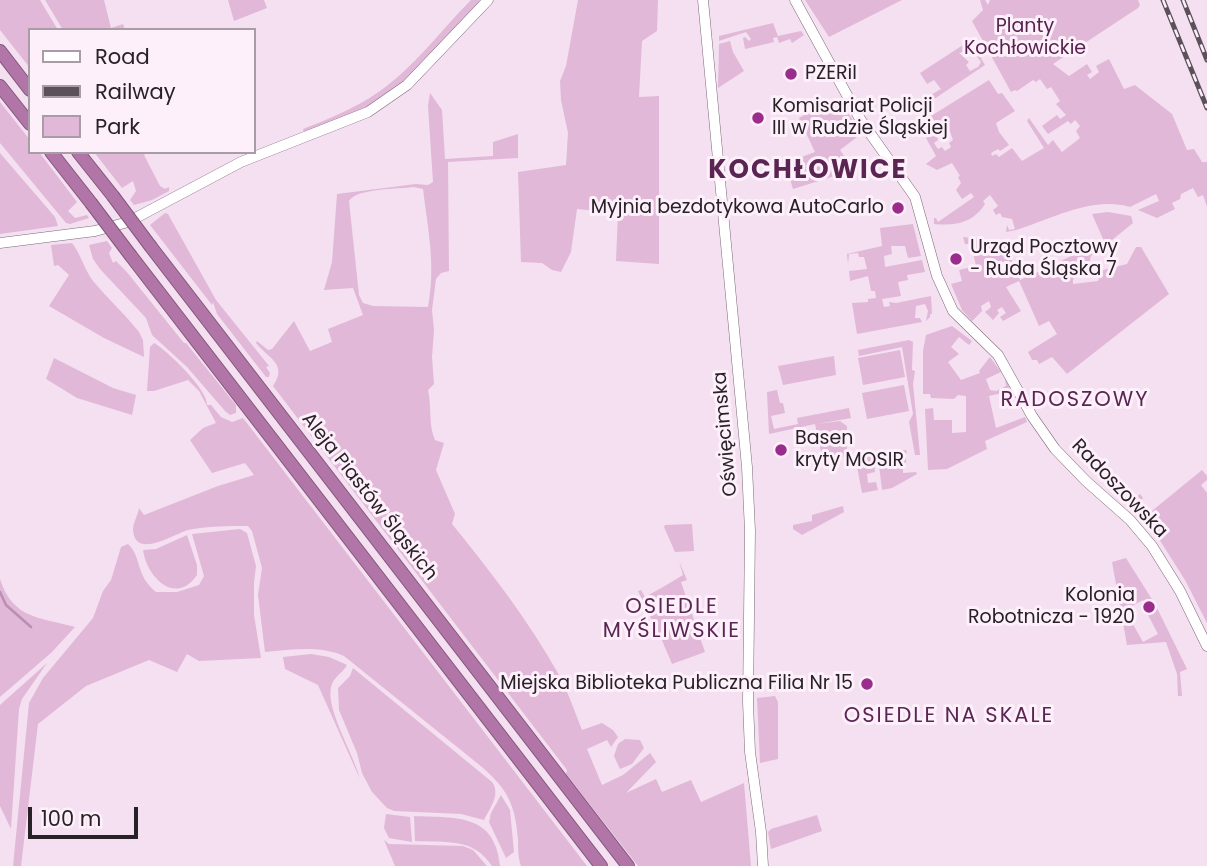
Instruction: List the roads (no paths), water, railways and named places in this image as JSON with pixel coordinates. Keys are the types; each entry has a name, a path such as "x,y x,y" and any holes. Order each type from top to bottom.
{"highway":[{"path":"0,51 28,87"},
{"path":"0,86 28,121"},
{"path":"53,154 601,866"},
{"name":"Aleja Piastów Śląskich","path":"80,154 628,866"}],"street":[{"path":"0,243 95,231 128,222 241,162 368,112 407,85 488,0"},
{"name":"Oświęcimska","path":"703,0 747,467 750,531 750,752 763,866"},
{"name":"Radoszowska","path":"795,0 860,119 915,197 940,283 953,312 998,355 1032,416 1055,449 1130,520 1152,546 1177,583 1207,646"}],"waterway":[{"path":"0,592 6,605 31,627"}],"railway":[{"path":"1163,0 1207,108"},
{"path":"1183,0 1207,60"}],"place":[{"name":"PZERiI","path":"791,74"},
{"name":"Komisariat Policji III w Rudzie Śląskiej","path":"758,118"},
{"name":"Myjnia bezdotykowa AutoCarlo","path":"898,208"},
{"name":"Urząd Pocztowy - Ruda Śląska 7","path":"956,259"},
{"name":"Basen kryty MOSIR","path":"781,450"},
{"name":"Kolonia Robotnicza - 1920","path":"1149,607"},
{"name":"Miejska Biblioteka Publiczna Filia Nr 15","path":"867,684"}],"district":[{"name":"KOCHŁOWICE","path":"808,171"},
{"name":"RADOSZOWY","path":"1075,401"},
{"name":"OSIEDLE MYŚLIWSKIE","path":"672,620"},
{"name":"OSIEDLE NA SKALE","path":"949,717"}],"park label":[{"name":"Planty Kochłowickie","path":"1025,38"}]}
